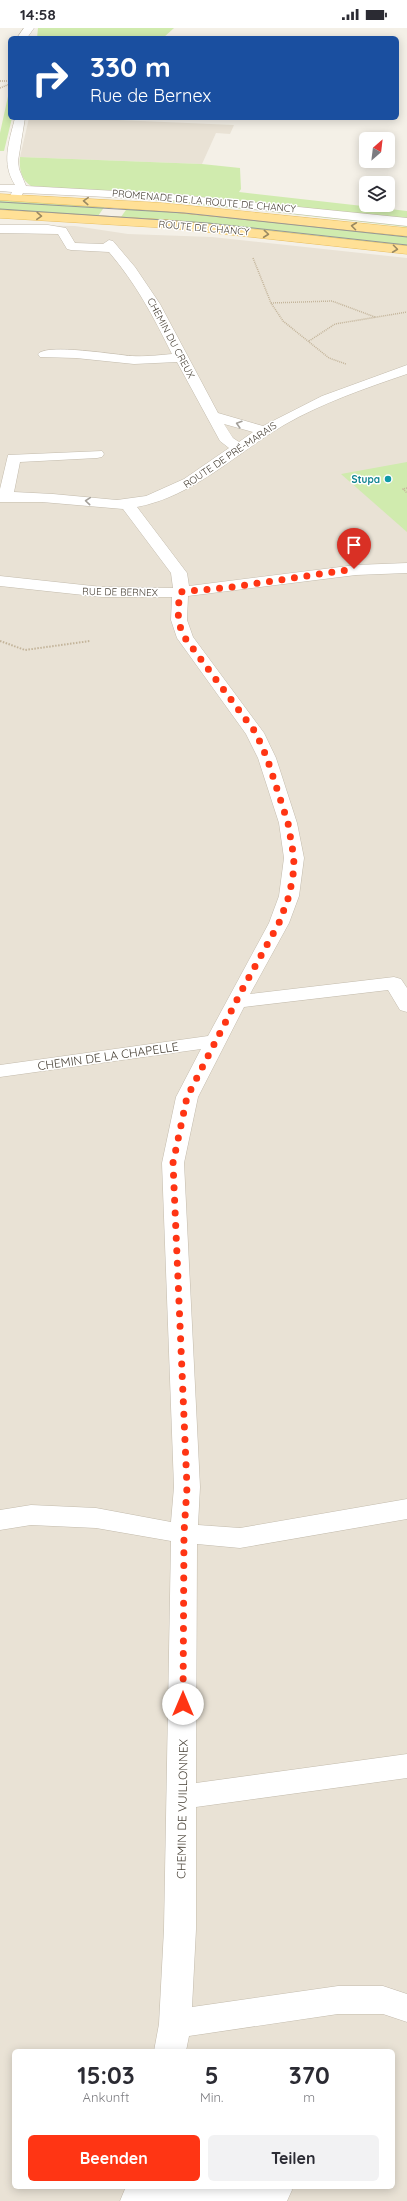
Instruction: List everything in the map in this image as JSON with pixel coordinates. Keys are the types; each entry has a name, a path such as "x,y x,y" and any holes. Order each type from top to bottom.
{"main road":[{"name":"ROUTE DE CHANCY","path":"0,197 17,193 407,232"},
{"name":"ROUTE DE CHANCY","path":"0,214 168,224 407,250"}],"street":[{"path":"17,193 21,185 14,177 12,167 20,120"},
{"name":"PROMENADE DE LA ROUTE DE CHANCY","path":"0,188 17,193 230,202 407,222"},
{"name":"CHEMIN DU CREUX","path":"0,229 48,229 62,231 71,246 110,246 131,270 154,304 180,358 214,416 227,442 239,448"},
{"path":"45,354 76,354 134,360 180,358"},
{"name":"ROUTE DE PRÉ-MARAIS","path":"3,497 127,504 176,491 264,431 319,403 380,378 407,369"},
{"path":"214,416 264,431"},
{"path":"3,497 13,458 96,454"},
{"path":"127,504 179,573 181,581 180,592"},
{"name":"RUE DE BERNEX","path":"0,581 71,591 180,592 232,587 354,569 407,568"},
{"name":"CHEMIN DE VUILLONNEX","path":"172,2038 180,1928 184,1533 187,1487 173,1163 187,1097 279,923 289,896 293,864 292,840 262,745 256,733 185,638 179,627 180,592"},
{"path":"236,1002 394,983 407,1006"},
{"name":"CHEMIN DE LA CHAPELLE","path":"0,1071 216,1042"},
{"path":"0,1520 31,1516 96,1518 184,1533 240,1538 407,1509"},
{"path":"182,1797 407,1766"},
{"path":"172,2038 338,2000 383,2000 407,2008"},
{"path":"138,2196 275,2190"}],"path":[{"path":"253,257 262,284 271,303 283,321 329,358 380,378"},
{"path":"271,303 332,301 375,317"},
{"path":"309,341 335,324 407,312"},
{"path":"407,488 403,489 407,493"},
{"path":"0,641 20,649 33,650 90,641"}],"shaded area":[{"path":"29,120 118,120 234,125 230,134 216,133 202,164 20,157"},
{"path":"0,225 75,226 128,234 212,237 407,258 407,2201 0,2201"}],"green space":[{"path":"38,28 174,28 165,36 37,36"},
{"path":"8,96 8,120 12,120 4,151 0,151 0,133"},
{"path":"20,157 202,164 240,168 241,189 239,192 359,206 359,212 395,212 395,210 407,211 407,219 219,199 31,186 23,177 20,166"},
{"path":"158,199 407,225 407,227 156,201"},
{"path":"0,200 105,206 98,216 0,210"},
{"path":"128,207 407,236 407,247 236,227 121,217"},
{"path":"407,462 407,532 341,474"}],"tram line":[{"path":"0,202 184,213 407,237"},
{"path":"0,209 208,223 407,245"}],"place":[{"name":"Stupa","path":"388,479"}],"route":[{"path":"183,1704 184,1533 187,1487 173,1163 187,1097 242,990 279,923 289,896 293,876 294,858 288,823 262,745 256,733 185,638 179,627 178,606 180,592 232,587 354,569"}]}
